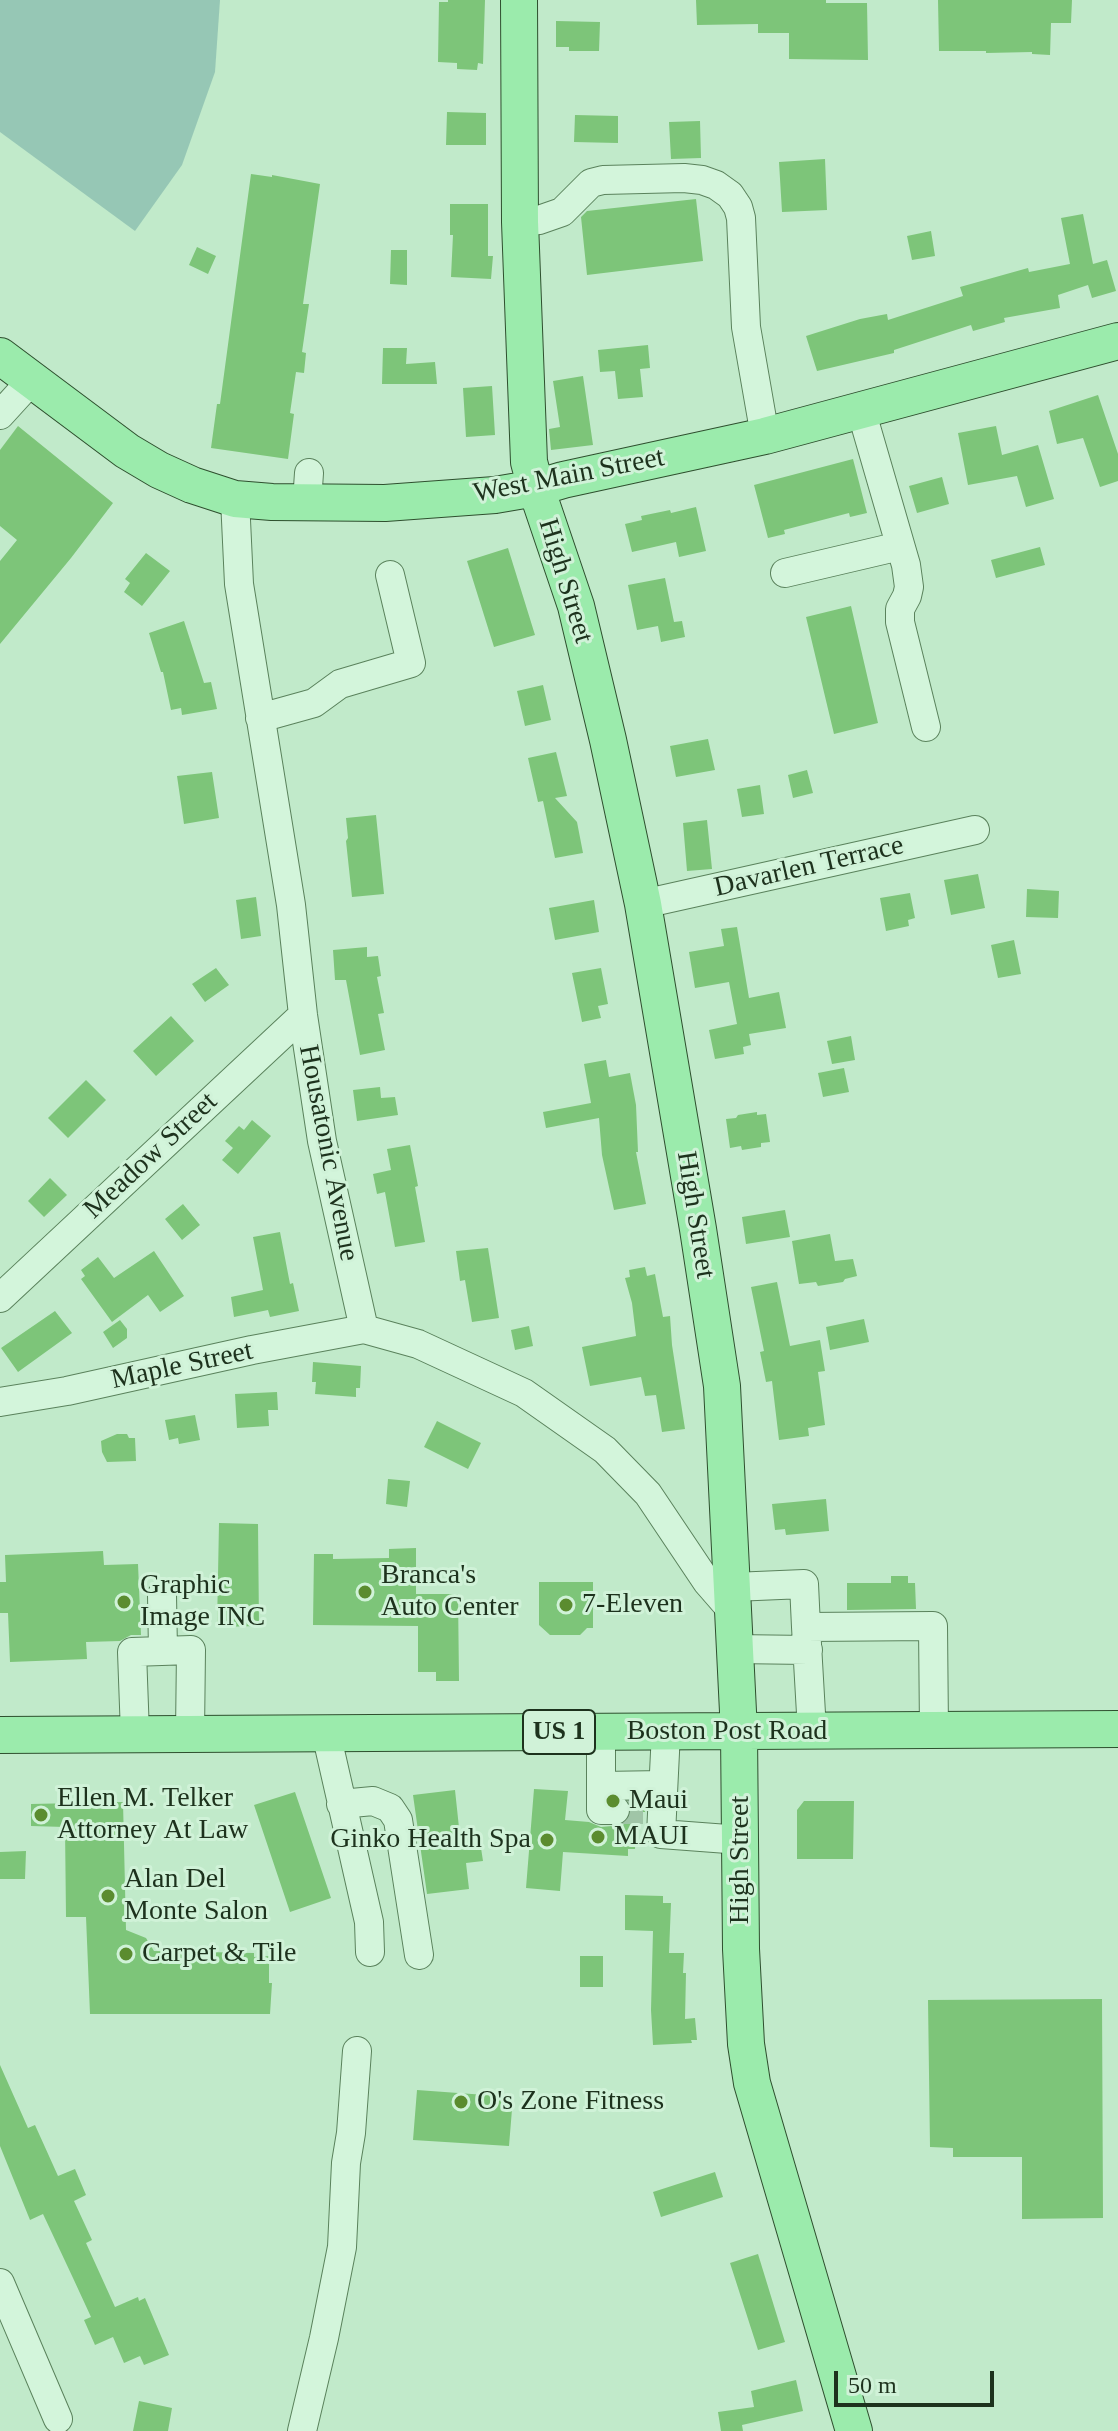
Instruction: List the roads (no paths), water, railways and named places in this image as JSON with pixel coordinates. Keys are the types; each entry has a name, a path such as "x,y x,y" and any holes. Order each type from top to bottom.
{"main road":[{"name":"High Street","path":"519,0 520,222 529,462 576,606 643,904 722,1386 739,1732 743,2002 752,2083 853,2431"},
{"name":"West Main Street","path":"0,356 127,451 192,485 235,499 308,488 401,502 495,495 536,488 765,436 1118,341"},
{"name":"Boston Post Road","path":"0,1735 1118,1729"}],"street":[{"path":"520,222 539,220 562,212 591,183 603,180 702,180 730,195 741,218 746,327 765,436"},
{"path":"0,415 31,381"},
{"path":"861,410 906,565 909,587 900,609 900,622 926,727"},
{"name":"Housatonic Avenue","path":"235,499 239,584 291,905 303,1015 322,1141 364,1329"},
{"path":"785,573 900,546"},
{"path":"260,718 314,703 340,684 411,663 390,575"},
{"name":"Davarlen Terrace","path":"643,904 975,830"},
{"name":"Meadow Street","path":"0,1298 303,1015"},
{"path":"364,1329 418,1344 524,1393 605,1450 648,1494 707,1582 734,1600 804,1584 812,1731"},
{"name":"Maple Street","path":"0,1402 364,1329"},
{"path":"162,1595 163,1651"},
{"path":"734,1649 933,1626 934,1730"},
{"path":"135,1734 132,1652 191,1650 190,1733"},
{"path":"601,1732 608,1798 657,1802"},
{"path":"666,1732 657,1802 661,1834 741,1840"},
{"path":"326,1733 369,1922 370,1952"},
{"path":"341,1804 373,1801 390,1808 398,1820 419,1955"},
{"path":"302,2431 342,2247 346,2163 357,2051"},
{"path":"0,2283 58,2419"}],"tunnel":[{"path":"615,1810 647,1810"}],"place":[{"name":"Branca's Auto Center","path":"365,1592"},
{"name":"Graphic Image INC","path":"124,1602"},
{"name":"7-Eleven","path":"566,1605"},
{"name":"Maui","path":"613,1801"},
{"name":"Ellen M. Telker Attorney At Law","path":"41,1815"},
{"name":"MAUI","path":"598,1837"},
{"name":"Ginko Health Spa","path":"547,1840"},
{"name":"Alan Del Monte Salon","path":"108,1896"},
{"name":"Carpet & Tile","path":"126,1954"},
{"name":"O's Zone Fitness","path":"461,2102"}]}
